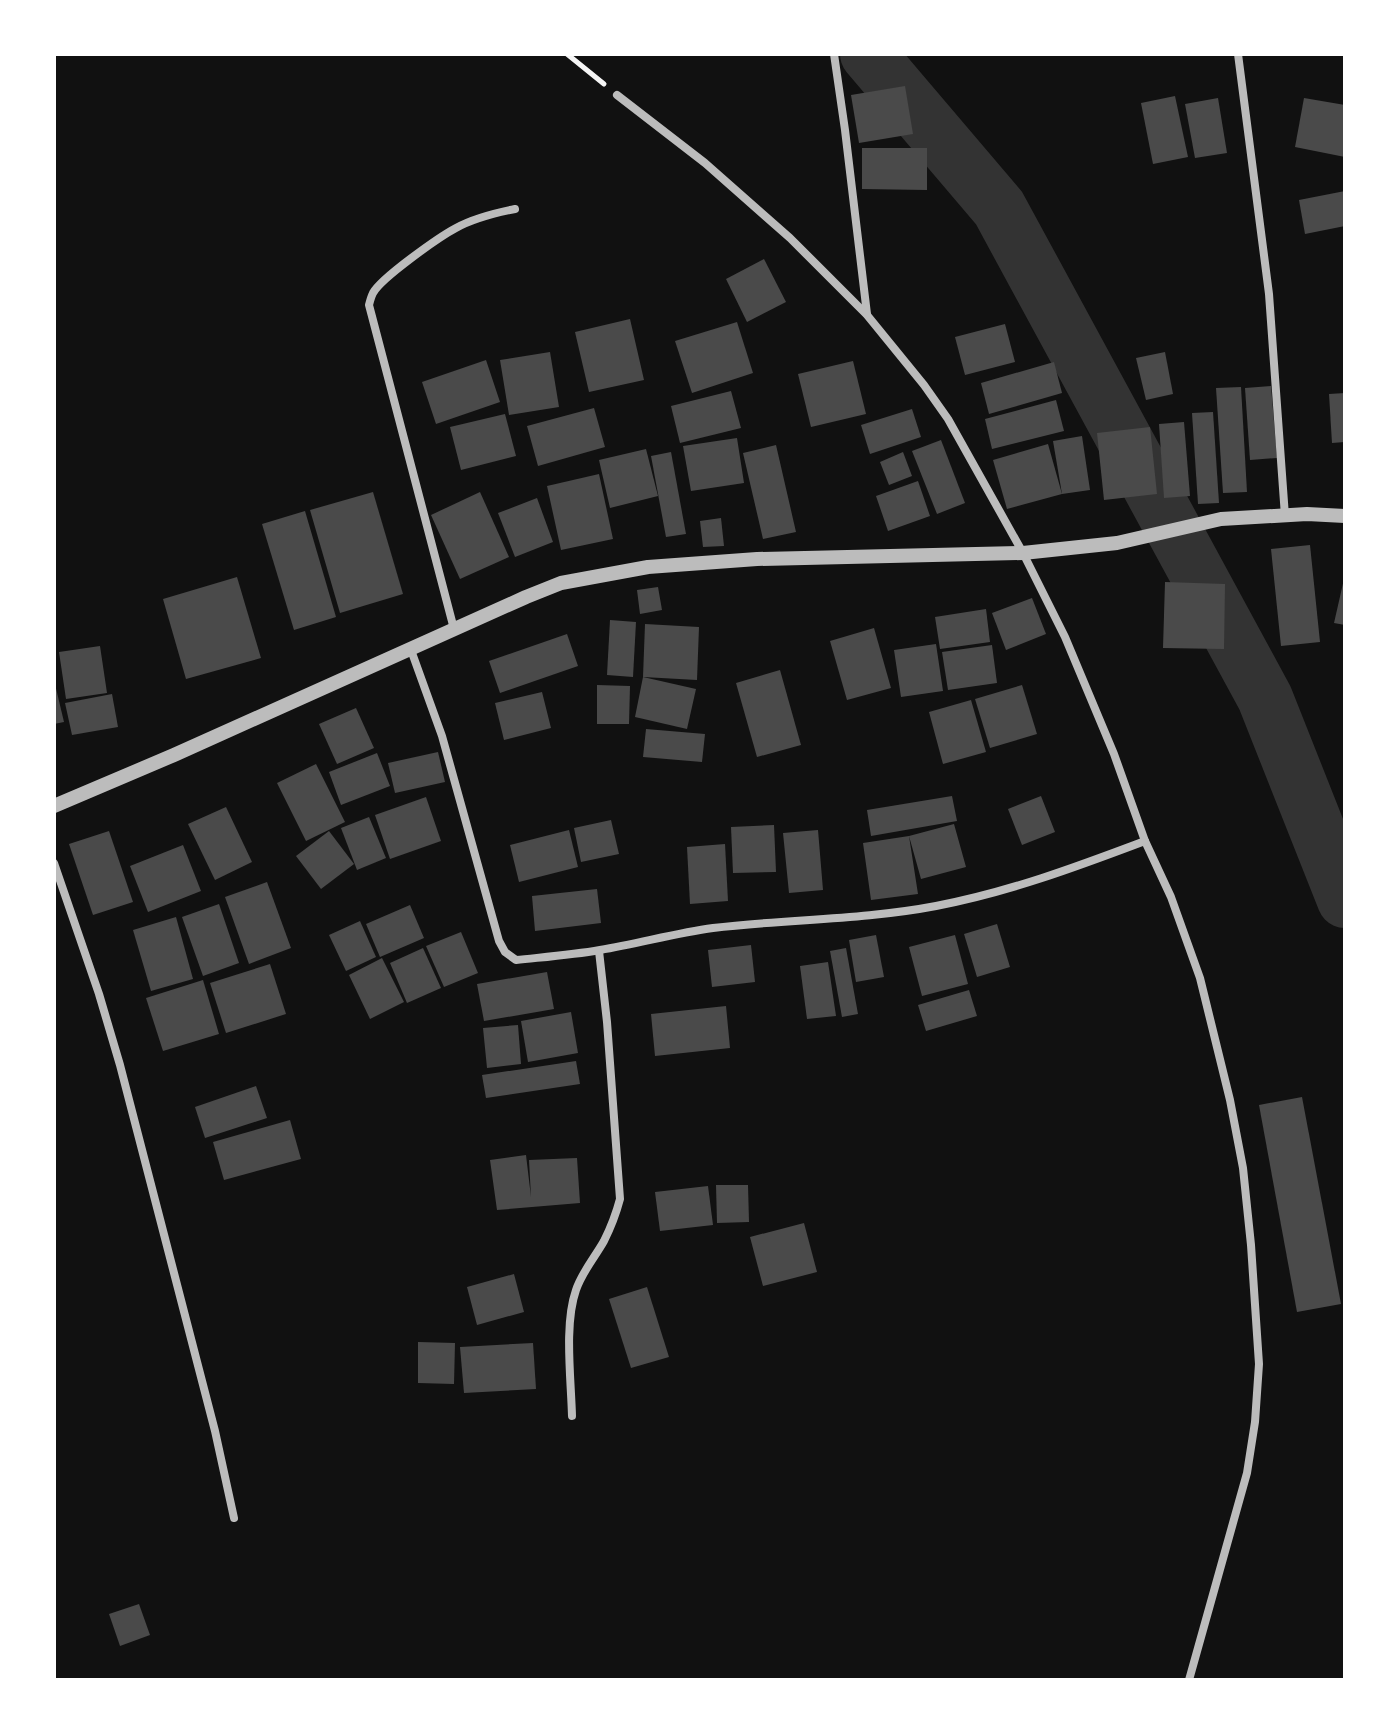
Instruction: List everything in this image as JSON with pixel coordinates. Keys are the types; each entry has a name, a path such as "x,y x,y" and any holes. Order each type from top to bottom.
{"street":[{"path":"834,54 867,315"},
{"path":"1238,54 1269,294 1285,516"},
{"path":"617,95 705,163 790,238 867,315 948,419 1023,553 1065,637 1114,754 1145,841 1171,897 1200,978 1243,1168 1259,1364 1247,1473 1189,1680"},
{"path":"454,629 369,305 373,293 382,282 456,228 515,209"},
{"path":"54,806 561,583 648,567 757,559 1023,553 1117,543 1221,519 1307,514 1345,516"},
{"path":"411,650 442,736 493,925 505,952 516,960 599,951 693,931 762,922 863,917 933,907 1038,881 1145,841"},
{"path":"54,863 120,1065 215,1431 234,1518"},
{"path":"572,1416 571,1306 583,1272 610,1229 620,1199 610,1049 599,951"}],"path":[{"path":"567,54 617,95"}],"building":[{"path":"905,86 913,134 859,143 851,95"},
{"path":"1175,96 1188,157 1153,164 1141,103"},
{"path":"1218,98 1227,153 1195,158 1185,104"},
{"path":"1304,98 1345,105 1345,157 1295,147"},
{"path":"862,148 927,148 927,190 862,189"},
{"path":"1345,191 1345,226 1305,234 1299,200"},
{"path":"764,259 786,302 747,322 726,279"},
{"path":"630,319 644,380 589,392 575,332"},
{"path":"737,322 753,373 692,393 675,341"},
{"path":"1005,324 1015,362 965,375 955,337"},
{"path":"550,352 559,407 509,415 500,360"},
{"path":"1165,352 1173,394 1146,400 1136,358"},
{"path":"486,360 500,402 436,424 422,382"},
{"path":"853,361 866,414 811,427 798,374"},
{"path":"1054,362 1062,393 989,414 981,383"},
{"path":"1271,386 1277,458 1250,460 1245,388"},
{"path":"1241,387 1247,492 1223,493 1216,388"},
{"path":"731,391 741,428 680,443 671,406"},
{"path":"1345,393 1345,442 1332,443 1329,394"},
{"path":"1056,400 1064,431 992,449 985,419"},
{"path":"594,408 605,447 538,466 527,426"},
{"path":"912,409 921,437 870,454 861,425"},
{"path":"1213,412 1219,503 1198,504 1192,413"},
{"path":"505,414 516,456 461,470 450,427"},
{"path":"1184,422 1190,496 1164,498 1159,424"},
{"path":"1150,427 1157,494 1104,500 1097,433"},
{"path":"1082,436 1090,490 1062,494 1053,441"},
{"path":"737,438 744,483 691,491 683,446"},
{"path":"941,440 965,503 937,514 912,451"},
{"path":"1048,444 1062,494 1007,509 993,460"},
{"path":"776,445 796,532 763,539 743,453"},
{"path":"646,449 658,496 610,508 599,460"},
{"path":"671,452 686,534 666,537 651,456"},
{"path":"903,452 912,476 889,485 880,462"},
{"path":"599,474 613,539 561,550 547,486"},
{"path":"918,481 930,516 888,531 876,496"},
{"path":"373,492 403,594 340,613 310,510"},
{"path":"480,492 509,557 460,579 431,515"},
{"path":"537,498 553,542 515,557 498,513"},
{"path":"305,511 336,617 294,630 262,524"},
{"path":"721,518 724,546 703,547 700,521"},
{"path":"1310,545 1320,642 1281,646 1271,549"},
{"path":"237,577 261,658 186,679 163,599"},
{"path":"1345,579 1345,625 1334,623"},
{"path":"1165,582 1225,584 1224,649 1163,648"},
{"path":"658,587 662,610 640,614 637,590"},
{"path":"1032,598 1046,634 1006,650 992,613"},
{"path":"986,609 990,642 940,649 935,617"},
{"path":"610,620 636,622 633,677 607,675"},
{"path":"645,624 699,627 697,680 643,677"},
{"path":"874,628 891,688 847,700 830,641"},
{"path":"567,634 578,666 500,693 489,661"},
{"path":"936,644 943,691 901,697 894,650"},
{"path":"992,645 997,683 948,690 942,652"},
{"path":"100,646 107,693 66,699 59,652"},
{"path":"780,670 801,745 757,757 736,683"},
{"path":"643,677 696,689 687,729 635,717"},
{"path":"54,680 64,722 54,724"},
{"path":"597,685 630,686 629,724 597,724"},
{"path":"1022,685 1037,734 990,748 975,699"},
{"path":"542,692 551,728 504,740 495,703"},
{"path":"112,694 118,727 72,735 65,703"},
{"path":"971,700 986,752 943,764 929,712"},
{"path":"356,708 374,748 337,764 319,724"},
{"path":"646,729 705,734 702,762 643,757"},
{"path":"438,752 445,782 395,793 388,763"},
{"path":"377,753 390,786 341,805 329,772"},
{"path":"316,764 345,822 306,841 277,783"},
{"path":"952,796 957,821 871,836 867,810"},
{"path":"1041,796 1055,832 1022,845 1008,809"},
{"path":"426,797 441,841 390,859 375,815"},
{"path":"226,807 252,862 215,880 188,824"},
{"path":"369,817 386,858 357,870 341,828"},
{"path":"611,820 619,854 581,862 574,828"},
{"path":"954,824 966,867 921,879 909,836"},
{"path":"774,825 776,872 733,873 731,827"},
{"path":"569,830 578,867 519,882 510,845"},
{"path":"818,830 823,890 789,893 783,833"},
{"path":"109,831 133,902 93,915 69,844"},
{"path":"329,831 354,864 321,889 296,856"},
{"path":"909,836 918,894 871,900 863,843"},
{"path":"725,844 728,901 690,904 687,847"},
{"path":"183,845 201,891 148,912 130,866"},
{"path":"267,882 291,948 249,964 225,897"},
{"path":"597,889 601,923 535,931 532,896"},
{"path":"219,904 239,963 203,976 182,917"},
{"path":"410,905 424,938 380,957 366,924"},
{"path":"176,917 193,979 151,991 133,930"},
{"path":"360,921 376,957 346,971 329,935"},
{"path":"997,924 1010,967 977,977 964,934"},
{"path":"461,932 478,973 444,987 426,946"},
{"path":"876,935 884,977 856,982 849,940"},
{"path":"955,935 968,984 922,996 909,947"},
{"path":"751,945 755,982 712,987 708,950"},
{"path":"423,948 441,988 407,1003 390,963"},
{"path":"846,948 858,1014 842,1017 830,951"},
{"path":"382,958 404,1002 370,1019 349,975"},
{"path":"828,962 836,1016 807,1019 800,966"},
{"path":"270,964 286,1014 226,1033 210,983"},
{"path":"547,972 554,1009 484,1021 477,984"},
{"path":"203,980 219,1034 163,1051 146,998"},
{"path":"969,990 977,1016 926,1031 918,1005"},
{"path":"726,1006 730,1048 655,1056 651,1014"},
{"path":"571,1012 578,1053 528,1062 521,1021"},
{"path":"518,1025 521,1064 487,1068 483,1028"},
{"path":"576,1061 580,1084 486,1098 482,1075"},
{"path":"256,1086 267,1118 205,1138 195,1107"},
{"path":"1302,1097 1341,1304 1297,1312 1259,1105"},
{"path":"290,1120 301,1159 224,1180 213,1142"},
{"path":"526,1155 531,1197 529,1160 577,1158 580,1203 497,1210 490,1160"},
{"path":"716,1185 748,1185 749,1222 717,1223"},
{"path":"708,1186 713,1225 660,1231 655,1192"},
{"path":"804,1223 817,1272 763,1286 750,1237"},
{"path":"514,1274 524,1312 477,1325 467,1287"},
{"path":"647,1287 669,1357 631,1368 609,1299"},
{"path":"418,1342 455,1343 454,1384 418,1383"},
{"path":"533,1343 536,1389 464,1393 460,1347"},
{"path":"139,1604 150,1635 120,1646 109,1614"}],"waterway":[{"path":"868,54 999,208 1265,698 1345,900"}]}
